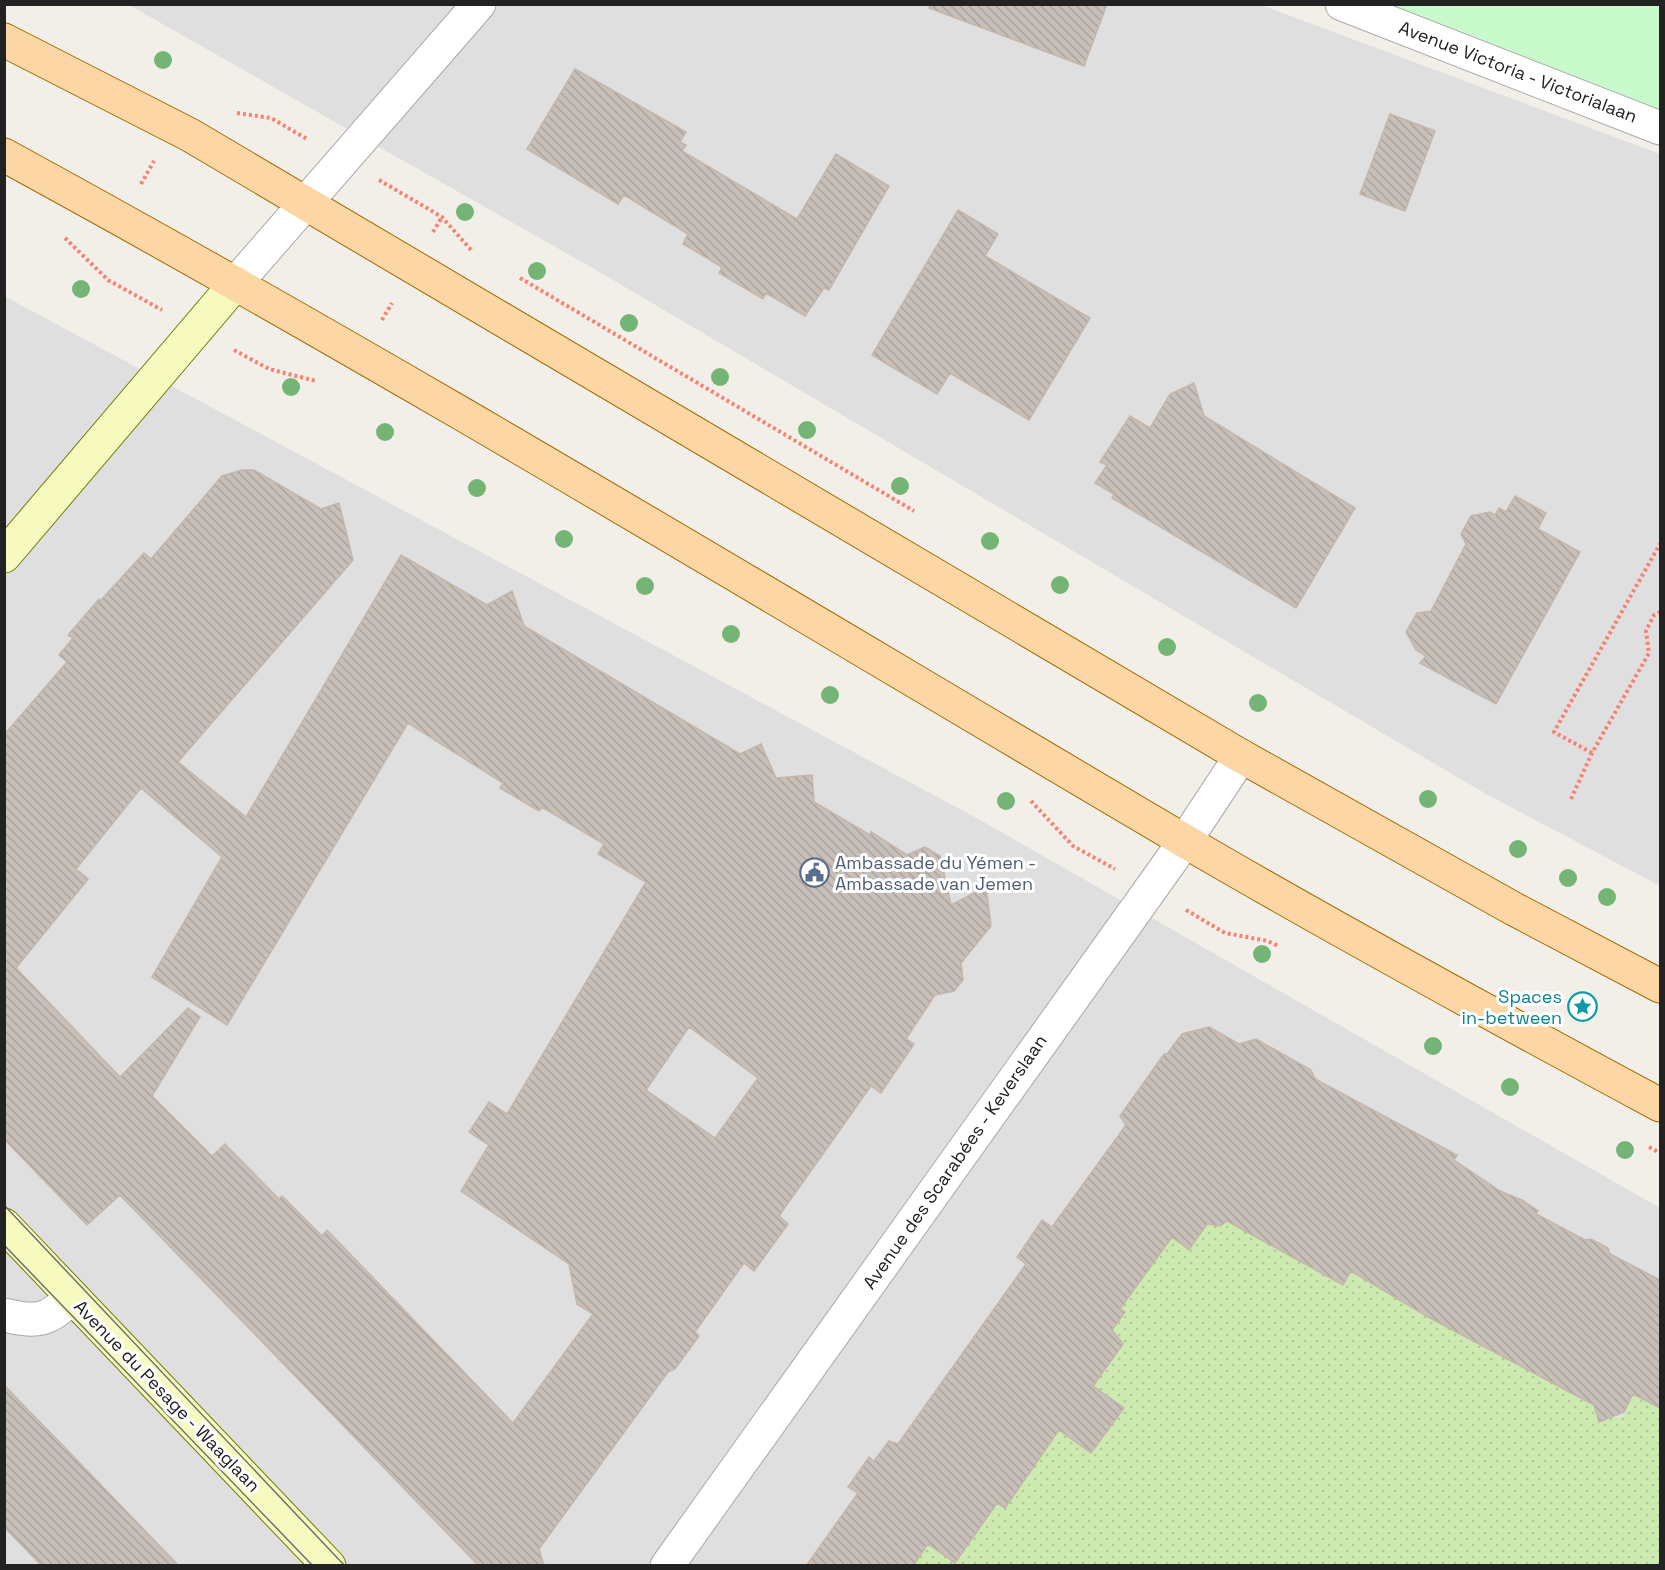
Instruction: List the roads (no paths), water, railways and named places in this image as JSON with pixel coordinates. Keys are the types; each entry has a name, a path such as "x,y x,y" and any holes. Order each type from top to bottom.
{"main road":[{"path":"4,39 173,127 308,203 1241,756 1514,909 1660,987"},
{"path":"4,155 237,284 730,570 1185,841 1443,988 1660,1105"}],"street":[{"path":"4,556 479,4"},
{"name":"Avenue Victoria - Victorialaan","path":"1342,4 1450,44 1660,128"},
{"name":"Avenue des Scarabées - Keverslaan","path":"668,1566 1185,841 1241,756"},
{"name":"Avenue du Pesage - Waaglaan","path":"4,1225 329,1566"},
{"path":"4,1315 27,1321 46,1319 72,1297"}],"tram line":[{"path":"4,1205 345,1566"},
{"path":"4,1245 313,1566"}],"place":[{"name":"Ambassade du Yémen - Ambassade van Jemen","path":"814,873"},
{"name":"Spaces in-between","path":"1583,1007"}]}
